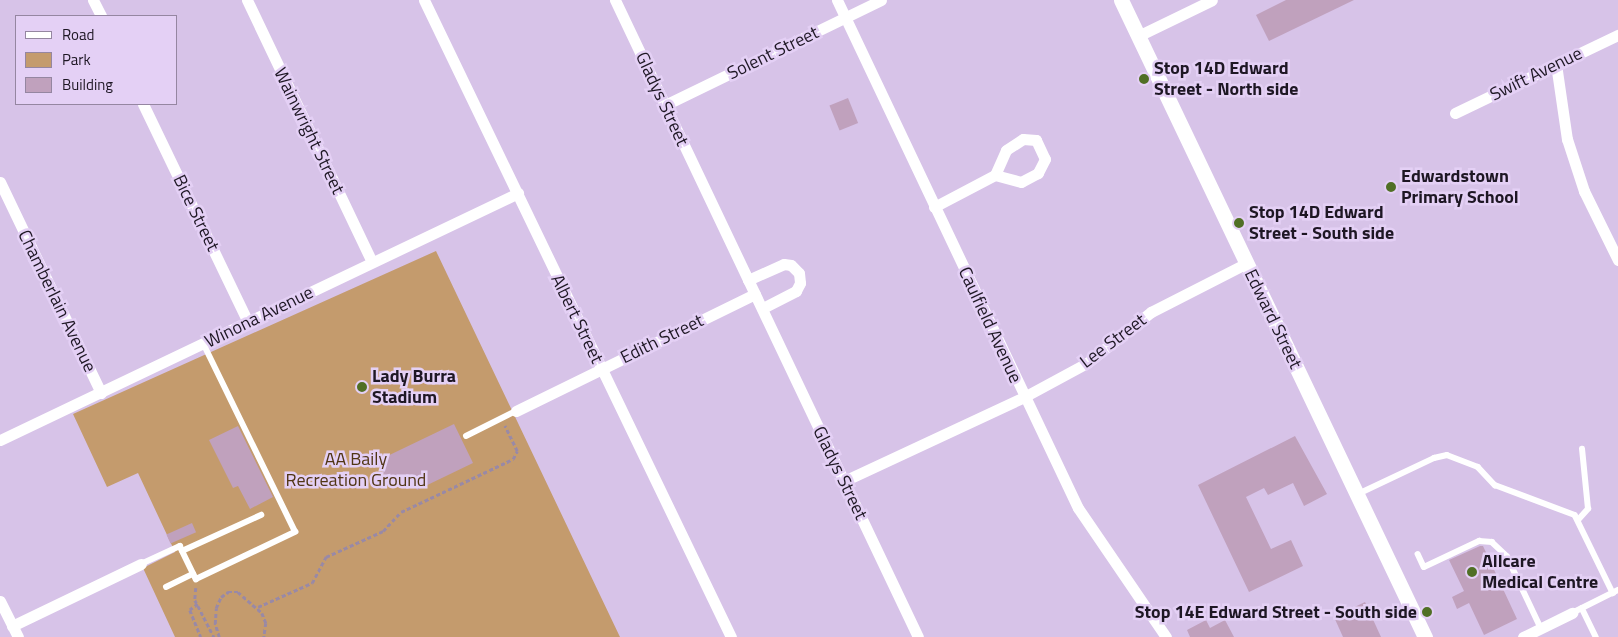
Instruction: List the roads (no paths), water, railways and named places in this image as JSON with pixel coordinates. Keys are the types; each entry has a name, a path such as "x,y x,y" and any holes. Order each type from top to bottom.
{"street":[{"path":"93,0 100,15"},
{"name":"Wainwright Street","path":"247,0 372,262"},
{"name":"Albert Street","path":"424,0 731,637"},
{"name":"Gladys Street","path":"615,0 918,637"},
{"name":"Caulfield Avenue","path":"837,0 1078,508 1166,637"},
{"name":"Solent Street","path":"665,106 881,0"},
{"name":"Edward Street","path":"1121,0 1426,637"},
{"path":"1138,36 1212,0"},
{"name":"Swift Avenue","path":"1455,113 1618,34"},
{"path":"1556,64 1567,139 1584,190 1618,260"},
{"name":"Bice Street","path":"143,105 248,322"},
{"path":"934,207 995,175 1006,150 1023,139 1036,140 1046,159 1038,173 1021,182 995,175"},
{"name":"Chamberlain Avenue","path":"0,182 101,393"},
{"name":"Winona Avenue","path":"0,440 518,193"},
{"name":"Lee Street","path":"844,481 1024,397 1087,363 1151,312 1247,263"},
{"path":"748,280 784,264 791,265 799,273 800,283 796,291 762,308"},
{"name":"Edith Street","path":"516,411 755,294"},
{"path":"0,601 15,632 141,564"},
{"path":"1523,637 1577,611"}],"lane":[{"path":"166,587 194,577 295,532 203,343"},
{"path":"466,436 516,411"},
{"path":"1578,520 1588,509 1582,449"},
{"path":"1358,494 1442,454 1478,468 1495,485 1570,512 1578,520 1615,591 1577,611 1596,637"},
{"path":"182,551 261,515"},
{"path":"1418,554 1424,567 1479,541 1492,542 1507,556 1541,628"},
{"path":"141,564 180,546 194,577"}],"place":[{"name":"Stop 14D Edward Street - North side","path":"1144,79"},
{"name":"Edwardstown Primary School","path":"1391,187"},
{"name":"Stop 14D Edward Street - South side","path":"1239,223"},
{"name":"Lady Burra Stadium","path":"362,387"},
{"name":"Allcare Medical Centre","path":"1472,572"},
{"name":"Stop 14E Edward Street - South side","path":"1427,612"}],"park label":[{"name":"AA Baily Recreation Ground","path":"356,470"}]}
